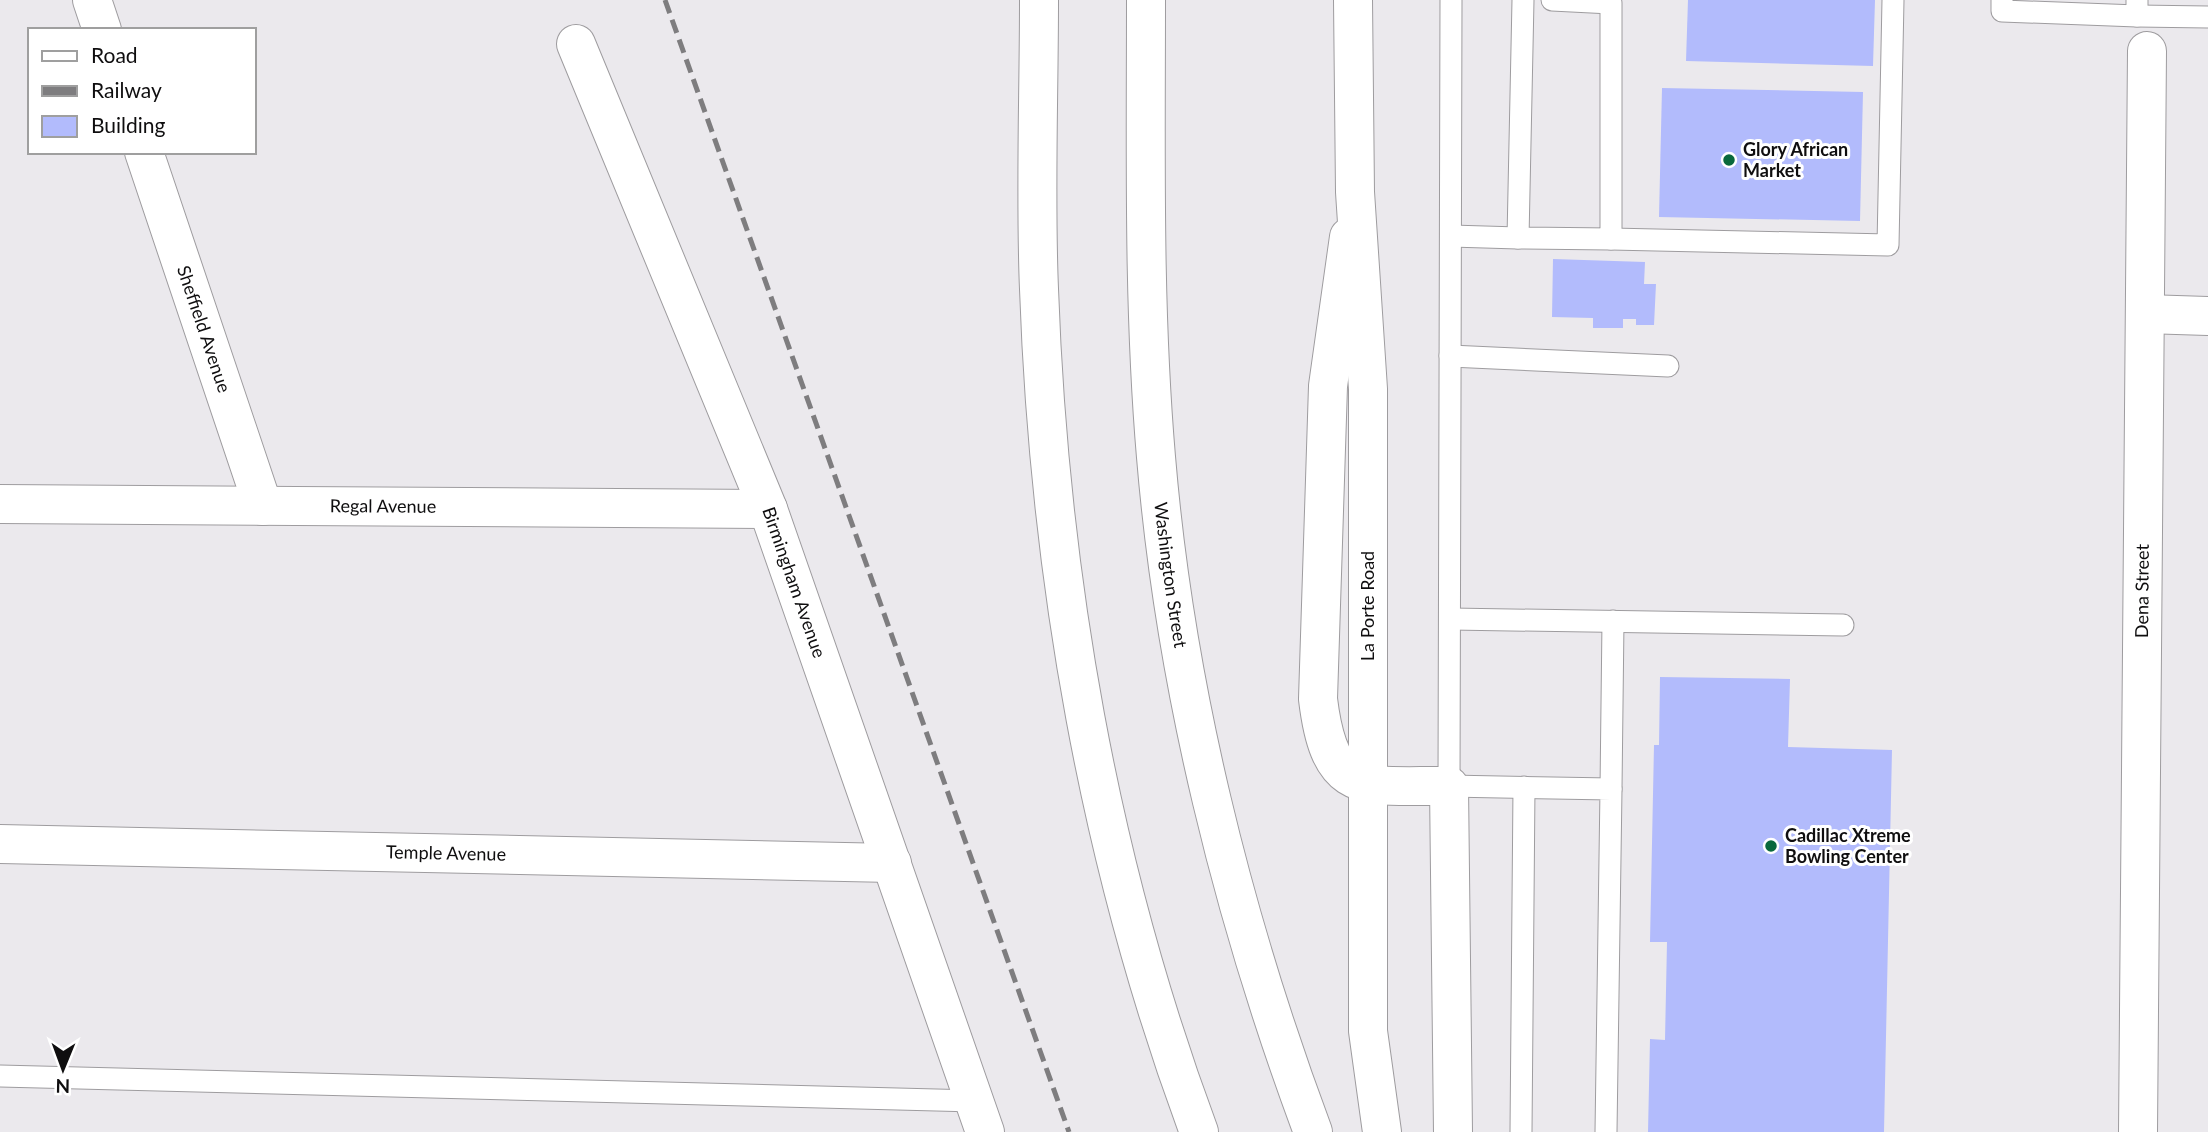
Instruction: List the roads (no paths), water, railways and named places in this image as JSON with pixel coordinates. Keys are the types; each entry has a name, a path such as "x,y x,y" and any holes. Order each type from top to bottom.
{"main road":[{"path":"92,0 102,28"},
{"path":"1039,0 1039,289 1051,466 1065,592 1085,716 1114,844 1146,970 1199,1132"},
{"name":"Washington Street","path":"1146,0 1146,286 1156,459 1172,581 1191,697 1218,826 1252,949 1313,1132"},
{"name":"La Porte Road","path":"1353,0 1355,192 1368,389 1367,1031 1382,1132"},
{"name":"Dena Street","path":"2138,1132 2145,314 2140,22"},
{"name":"Birmingham Avenue","path":"576,44 768,509 980,1117"},
{"name":"Sheffield Avenue","path":"145,154 263,506"},
{"path":"2145,314 2208,316"},
{"name":"Regal Avenue","path":"0,504 768,509"},
{"path":"1368,785 1449,786 1453,1132"},
{"name":"Temple Avenue","path":"0,844 892,863"}],"lane":[{"path":"1451,0 1449,786 1611,789"},
{"path":"1518,238 1523,0"},
{"path":"1552,0 1611,1 1611,239"},
{"path":"1451,236 1888,245 1893,0"},
{"path":"2002,0 2001,11 2140,22 2208,17"},
{"path":"1450,356 1668,366"},
{"path":"1451,619 1843,625"},
{"path":"1606,1132 1613,621"},
{"path":"1521,1132 1524,788"},
{"path":"0,1076 980,1117"}],"railway":[{"path":"665,0 1069,1132"}],"place":[{"name":"Glory African Market","path":"1729,160"},
{"name":"Cadillac Xtreme Bowling Center","path":"1771,846"}]}
